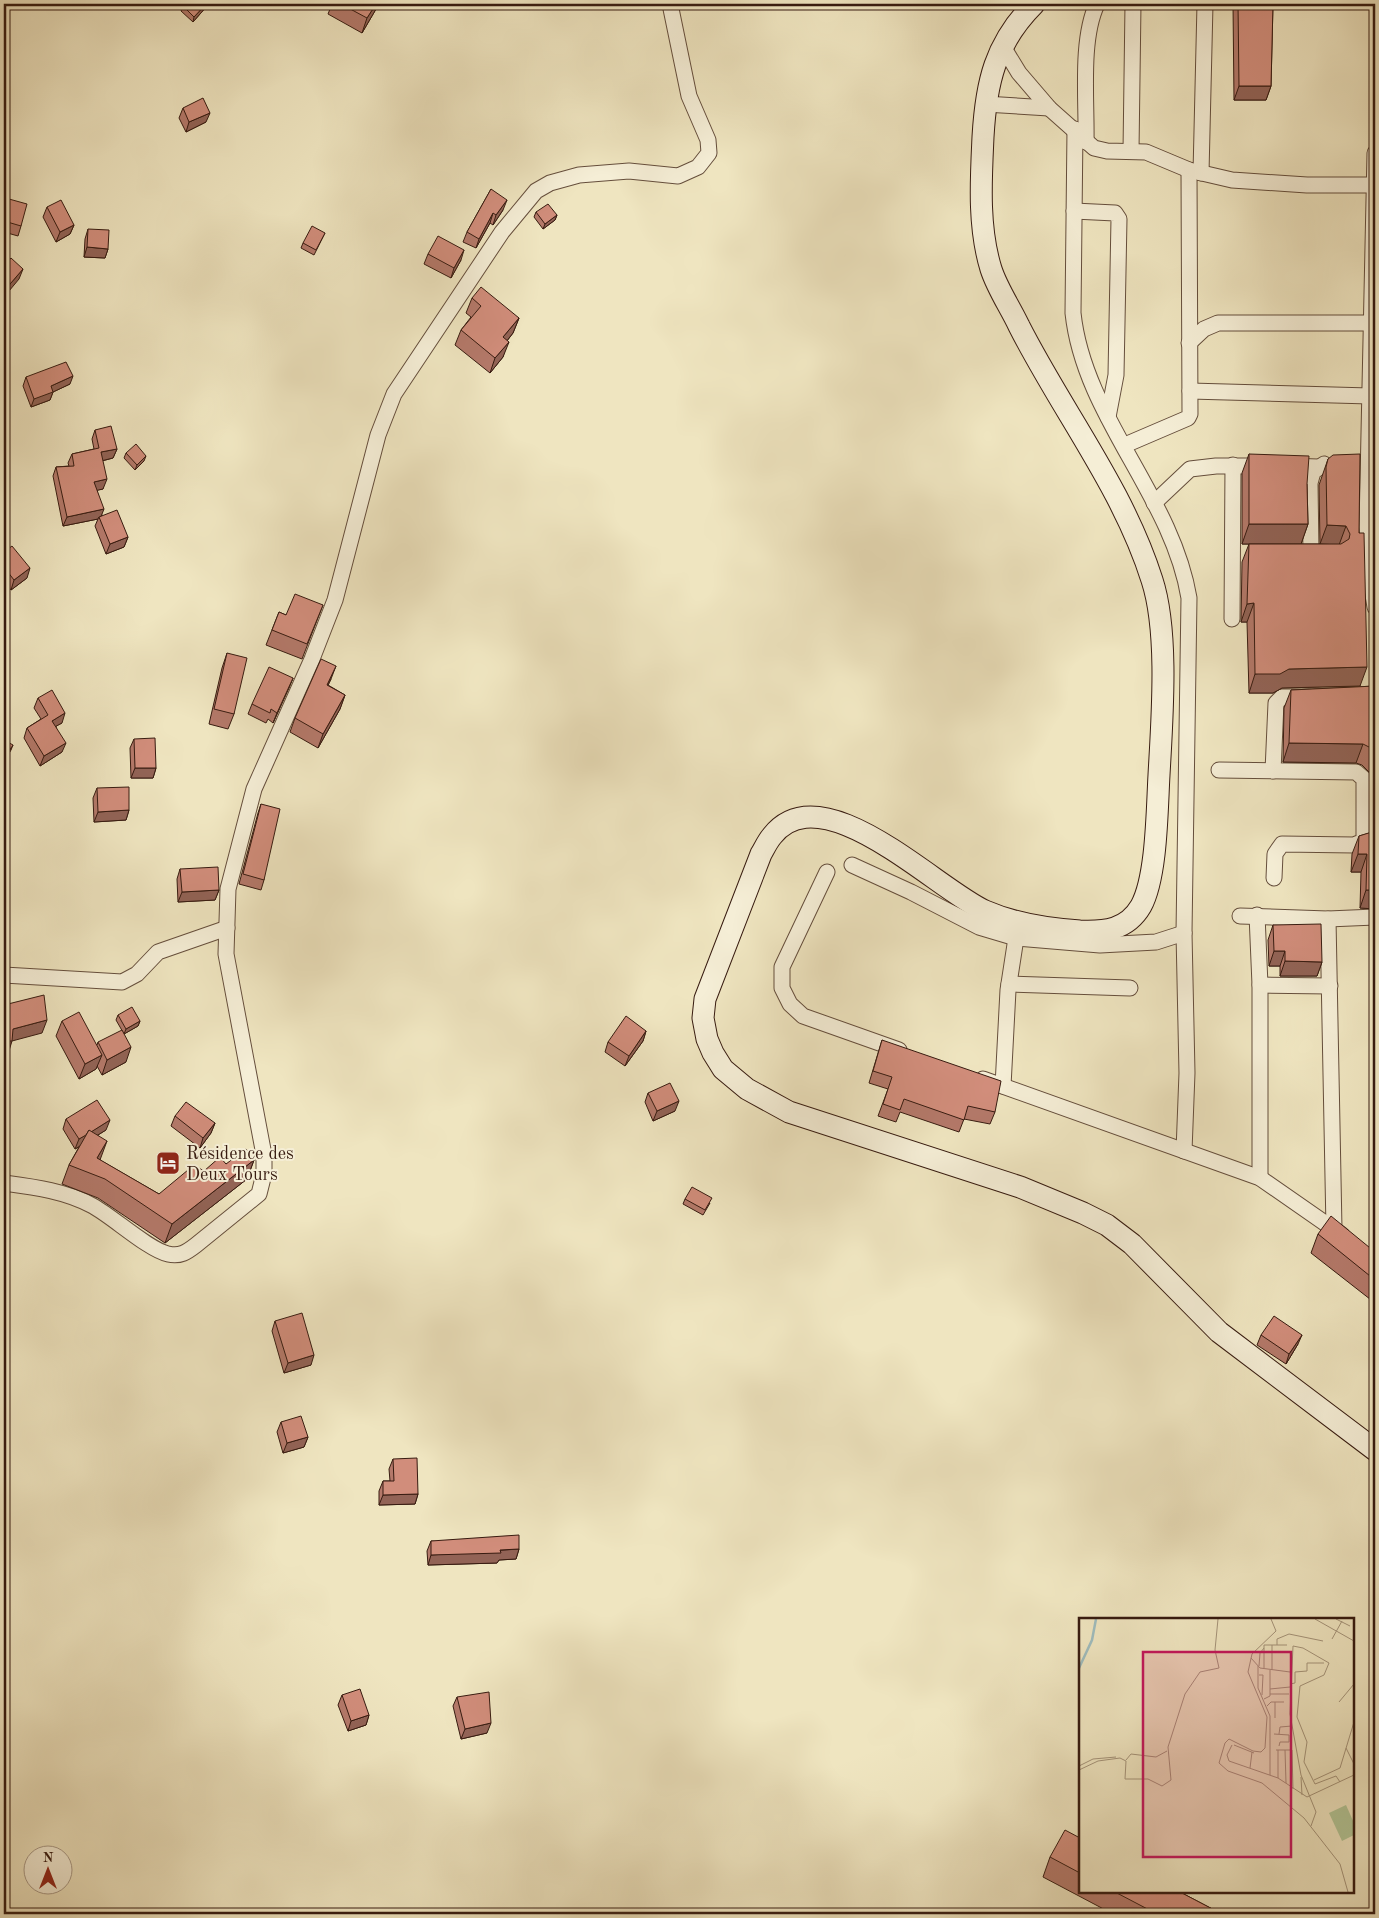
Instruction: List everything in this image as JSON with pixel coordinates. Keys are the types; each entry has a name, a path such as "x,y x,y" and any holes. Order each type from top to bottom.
{"main road":[{"path":"1034,4 1018,20 1002,45 991,74 985,104 980,188 986,249 992,272 1030,348 1106,476 1143,556 1159,607 1162,666 1159,763 1152,860 1144,901 1132,918 1111,931 1051,929 1023,924 983,911 864,833 833,819 820,816 805,817 787,824 773,834 761,854 705,999 703,1018 706,1039 723,1069 747,1089 789,1112 1020,1187 1083,1212 1108,1225 1132,1244 1219,1332 1375,1450"}],"street":[{"path":"4,1183 48,1189 93,1206 160,1251 174,1255 191,1249 259,1194 264,1174 264,1155 226,954 228,889 254,789 312,659 335,600 378,435 394,394 502,232 536,191 550,184 579,175 629,171 678,176 698,167 709,153 708,140 689,96 670,4"},
{"path":"1086,142 1087,37 1092,14 1097,4"},
{"path":"1131,151 1133,4"},
{"path":"1125,445 1188,418 1195,171 1205,4"},
{"path":"1002,45 1018,73 1049,108 1075,129 1094,148 1106,151 1146,152 1195,171 1232,180 1374,186"},
{"path":"985,104 1049,108"},
{"path":"1075,129 1073,313 1076,336 1083,364 1108,417 1125,445 1168,529 1189,598 1184,933 1188,1073 1184,1151"},
{"path":"1375,152 1367,527 1371,583 1375,607"},
{"path":"1074,211 1115,212 1119,219 1116,375 1108,417"},
{"path":"1189,343 1204,329 1218,323 1371,324"},
{"path":"1190,391 1370,396"},
{"path":"1154,503 1186,471 1197,467 1233,465 1318,467 1337,463"},
{"path":"1353,463 1368,463"},
{"path":"1232,619 1233,465"},
{"path":"1292,553 1319,554 1310,483 1311,476 1318,467"},
{"path":"1233,553 1252,553"},
{"path":"1273,771 1276,702 1282,697 1320,696"},
{"path":"1219,770 1356,772 1364,779 1370,842 1354,845 1282,844 1275,854 1274,878"},
{"path":"852,865 911,892 979,927 1016,938 1100,945 1156,942 1184,933"},
{"path":"827,872 782,967 782,988 790,1004 803,1016 912,1054"},
{"path":"1240,916 1257,915 1328,919 1375,917"},
{"path":"1257,915 1260,985 1260,1178"},
{"path":"1328,919 1334,1229"},
{"path":"4,975 122,982 137,974 158,952 227,928"},
{"path":"1003,1086 1009,984 1016,938"},
{"path":"1009,984 1130,988"},
{"path":"1260,985 1330,986"},
{"path":"966,1073 1260,1178 1334,1229 1355,1246"}],"building":[{"path":"185,4 206,4 194,17 183,6"},
{"path":"341,4 376,4 367,18"},
{"path":"1238,4 1273,4 1271,86 1239,86"},
{"path":"203,98 210,113 189,122 183,108"},
{"path":"491,189 507,200 496,215 493,213 479,239 467,232"},
{"path":"9,199 27,204 21,226 4,221"},
{"path":"61,200 74,225 60,232 47,207"},
{"path":"548,204 557,215 545,224 536,212"},
{"path":"312,226 325,233 316,250 303,243"},
{"path":"88,229 109,230 108,249 87,247"},
{"path":"438,236 464,250 454,268 428,254"},
{"path":"11,258 23,269 4,291 4,266"},
{"path":"481,287 519,318 503,337 509,342 495,358 461,330 481,306 472,298"},
{"path":"66,362 73,376 51,386 53,392 34,399 26,377"},
{"path":"111,426 117,449 101,452 107,479 94,482 104,509 67,517 56,467 74,466 72,454 99,448 95,430"},
{"path":"136,444 146,456 137,465 126,453"},
{"path":"1249,454 1309,456 1307,484 1308,524 1249,524"},
{"path":"1360,454 1359,533 1364,533 1367,667 1289,669 1280,674 1255,674 1254,603 1247,604 1249,544 1341,544 1349,539 1350,534 1346,526 1327,525 1326,467 1328,459 1333,455"},
{"path":"117,510 128,537 110,544 99,517"},
{"path":"12,546 30,568 14,580 4,567 4,552"},
{"path":"295,594 323,605 307,644 272,630 279,612 286,615"},
{"path":"227,653 247,658 234,714 214,709"},
{"path":"321,659 336,666 327,685 345,695 323,734 295,718"},
{"path":"269,667 293,678 277,713 271,709 270,713 252,704"},
{"path":"1375,686 1375,753 1363,744 1289,743 1291,690"},
{"path":"52,690 65,713 52,721 66,743 44,756 27,728 48,715 38,698"},
{"path":"155,738 156,768 135,768 134,739"},
{"path":"4,740 13,745 5,757 4,756"},
{"path":"129,787 129,810 98,812 97,788"},
{"path":"261,804 280,809 264,880 243,874"},
{"path":"1375,831 1375,890 1366,890 1367,854 1358,854 1359,836"},
{"path":"218,867 219,890 182,892 180,869"},
{"path":"1321,924 1322,962 1285,961 1285,951 1274,951 1273,925"},
{"path":"44,995 47,1020 13,1029 12,1041 4,1041 4,1005"},
{"path":"132,1007 140,1021 126,1029 118,1015"},
{"path":"79,1012 102,1055 85,1064 62,1021"},
{"path":"626,1016 646,1031 629,1056 608,1042"},
{"path":"122,1030 131,1047 107,1060 98,1042"},
{"path":"882,1040 1001,1081 995,1112 968,1106 964,1120 904,1099 900,1110 883,1104 892,1077 873,1071"},
{"path":"670,1083 679,1101 657,1111 648,1093"},
{"path":"97,1100 110,1120 91,1132 89,1130 86,1135 79,1139 66,1119"},
{"path":"186,1102 215,1123 203,1138 175,1116"},
{"path":"89,1130 107,1141 97,1158 159,1194 194,1165 204,1171 220,1157 226,1164 246,1149 254,1160 172,1224 105,1179 69,1165"},
{"path":"692,1187 712,1198 705,1210 685,1199"},
{"path":"1331,1216 1375,1252 1375,1280 1318,1234"},
{"path":"302,1313 314,1355 288,1363 275,1321"},
{"path":"1274,1316 1302,1335 1289,1354 1261,1335"},
{"path":"301,1416 308,1437 287,1443 281,1422"},
{"path":"417,1458 418,1494 383,1495 383,1481 394,1481 393,1459"},
{"path":"519,1535 519,1549 500,1550 501,1553 431,1555 431,1541"},
{"path":"360,1689 369,1715 351,1721 342,1695"},
{"path":"489,1692 491,1723 465,1729 457,1697"},
{"path":"1065,1830 1079,1837 1079,1872 1050,1857"},
{"path":"1117,1893 1182,1893 1222,1914 1157,1914"}],"place":[{"name":"Résidence des Deux Tours","path":"168,1163"}]}
